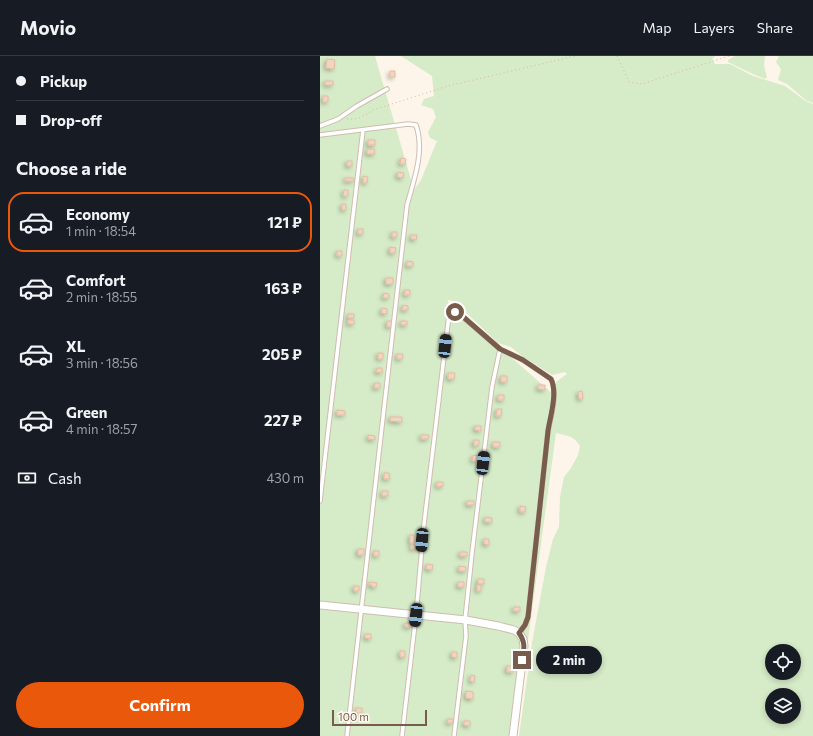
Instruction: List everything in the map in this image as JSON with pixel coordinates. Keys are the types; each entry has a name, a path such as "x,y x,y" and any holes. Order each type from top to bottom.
{"street":[{"path":"320,605 465,620 514,630 519,633 523,639 524,646 513,736"}],"lane":[{"path":"320,126 338,119 387,89"},
{"path":"320,135 408,124 416,125 418,131 418,162 407,205 347,736"},
{"path":"320,501 363,130"},
{"path":"402,736 416,615 424,524 449,315 452,312 460,314 500,349 523,360 551,379 553,387 552,409 548,431 528,617 525,625 519,633"},
{"path":"454,736 466,636 465,620 492,387 500,349"}],"path":[{"path":"338,119 353,120 365,116 373,110 448,86 575,56"},
{"path":"617,56 629,82 642,84 729,56"}],"green space":[{"path":"320,56 375,56 414,190 421,180 437,141 430,138 428,132 436,117 433,109 421,105 424,99 434,96 432,76 401,56 715,56 712,59 715,64 730,64 753,76 785,86 807,102 813,104 813,736 519,736 532,643 546,567 553,539 559,527 560,497 564,477 578,455 580,446 572,438 556,433 515,736 320,736","holes":["449,300 455,302 498,343 511,347 522,356 552,375 565,372 567,374 556,382 554,395 447,301"]},
{"path":"735,56 765,56 764,66 767,77 765,79 728,62 728,60"},
{"path":"779,56 813,56 813,103 807,101 787,84 778,80 781,69 776,62"}],"building":[{"path":"327,59 335,60 334,69 326,68"},
{"path":"390,71 395,71 395,77 390,77"},
{"path":"325,81 333,81 333,85 325,85"},
{"path":"323,96 328,96 328,102 323,102"},
{"path":"368,140 375,140 375,145 368,145"},
{"path":"367,149 374,149 375,154 367,154"},
{"path":"401,158 406,159 405,164 400,164"},
{"path":"347,161 352,161 352,166 347,166"},
{"path":"398,172 404,173 403,178 397,177"},
{"path":"363,176 368,177 367,183 363,183"},
{"path":"345,178 354,178 354,181 345,181"},
{"path":"344,190 348,190 348,196 343,196"},
{"path":"342,204 346,204 346,210 342,210"},
{"path":"358,229 363,229 363,234 358,234"},
{"path":"392,232 397,232 397,237 392,237"},
{"path":"411,235 417,235 416,240 411,239"},
{"path":"390,247 396,248 395,253 390,253"},
{"path":"337,251 342,251 342,256 337,256"},
{"path":"407,261 413,262 413,266 407,266"},
{"path":"386,278 393,278 393,284 386,284"},
{"path":"405,290 410,290 410,295 404,295"},
{"path":"384,293 389,294 389,298 383,298"},
{"path":"403,305 408,306 408,310 402,310"},
{"path":"382,308 387,309 387,314 381,313"},
{"path":"348,314 354,314 354,318 348,318"},
{"path":"348,320 354,320 354,324 348,324"},
{"path":"387,321 392,321 392,327 387,327"},
{"path":"401,321 407,321 407,325 401,325"},
{"path":"378,353 383,353 383,359 378,359"},
{"path":"397,354 403,354 402,359 397,359"},
{"path":"377,368 382,368 382,373 376,372"},
{"path":"448,373 455,373 454,379 448,379"},
{"path":"501,376 507,376 507,382 501,382"},
{"path":"375,383 380,383 380,388 374,388"},
{"path":"538,385 545,385 545,390 538,389"},
{"path":"582,391 583,399 579,399 578,392"},
{"path":"498,395 504,395 504,400 498,400"},
{"path":"497,409 502,409 501,416 496,416"},
{"path":"337,410 345,411 345,415 337,415"},
{"path":"390,417 402,417 402,422 390,421"},
{"path":"475,426 481,426 481,431 475,430"},
{"path":"368,435 375,436 375,440 368,439"},
{"path":"421,435 429,435 428,439 421,439"},
{"path":"474,440 479,440 479,445 474,446"},
{"path":"493,442 500,442 500,447 493,447"},
{"path":"473,455 478,456 477,461 472,461"},
{"path":"384,473 389,473 390,479 384,479"},
{"path":"437,482 443,482 443,486 437,487"},
{"path":"382,491 388,491 388,496 382,496"},
{"path":"467,501 474,501 474,505 467,505"},
{"path":"520,506 526,507 525,512 520,512"},
{"path":"485,517 492,518 492,522 485,522"},
{"path":"410,535 414,535 414,543 410,543"},
{"path":"484,539 489,539 489,545 484,544"},
{"path":"411,545 417,545 416,549 411,549"},
{"path":"358,549 364,549 364,555 358,555"},
{"path":"374,551 379,551 379,556 374,556"},
{"path":"460,552 467,552 467,556 460,556"},
{"path":"427,564 433,565 432,570 426,569"},
{"path":"459,566 466,567 466,571 459,571"},
{"path":"478,579 484,579 484,584 478,584"},
{"path":"369,582 377,583 376,587 369,585"},
{"path":"458,582 464,582 464,587 458,587"},
{"path":"477,585 481,585 481,591 477,591"},
{"path":"354,586 359,586 359,591 354,591"},
{"path":"514,607 520,607 520,611 513,611"},
{"path":"405,623 412,623 412,627 405,627"},
{"path":"365,634 371,634 371,639 365,638"},
{"path":"400,651 405,651 405,657 400,657"},
{"path":"452,652 457,652 457,658 452,657"},
{"path":"507,666 514,666 513,672 507,672"},
{"path":"471,675 475,676 474,682 470,681"},
{"path":"466,691 473,692 473,699 466,698"},
{"path":"356,708 362,708 362,713 356,713"},
{"path":"448,719 453,719 453,723 447,723"},
{"path":"464,721 470,721 470,726 464,725"}],"route":[{"path":"455,312 460,314 500,349 523,360 551,379 553,383 554,392 548,431 528,617 525,625 519,633 523,639 524,646 522,660"}]}
